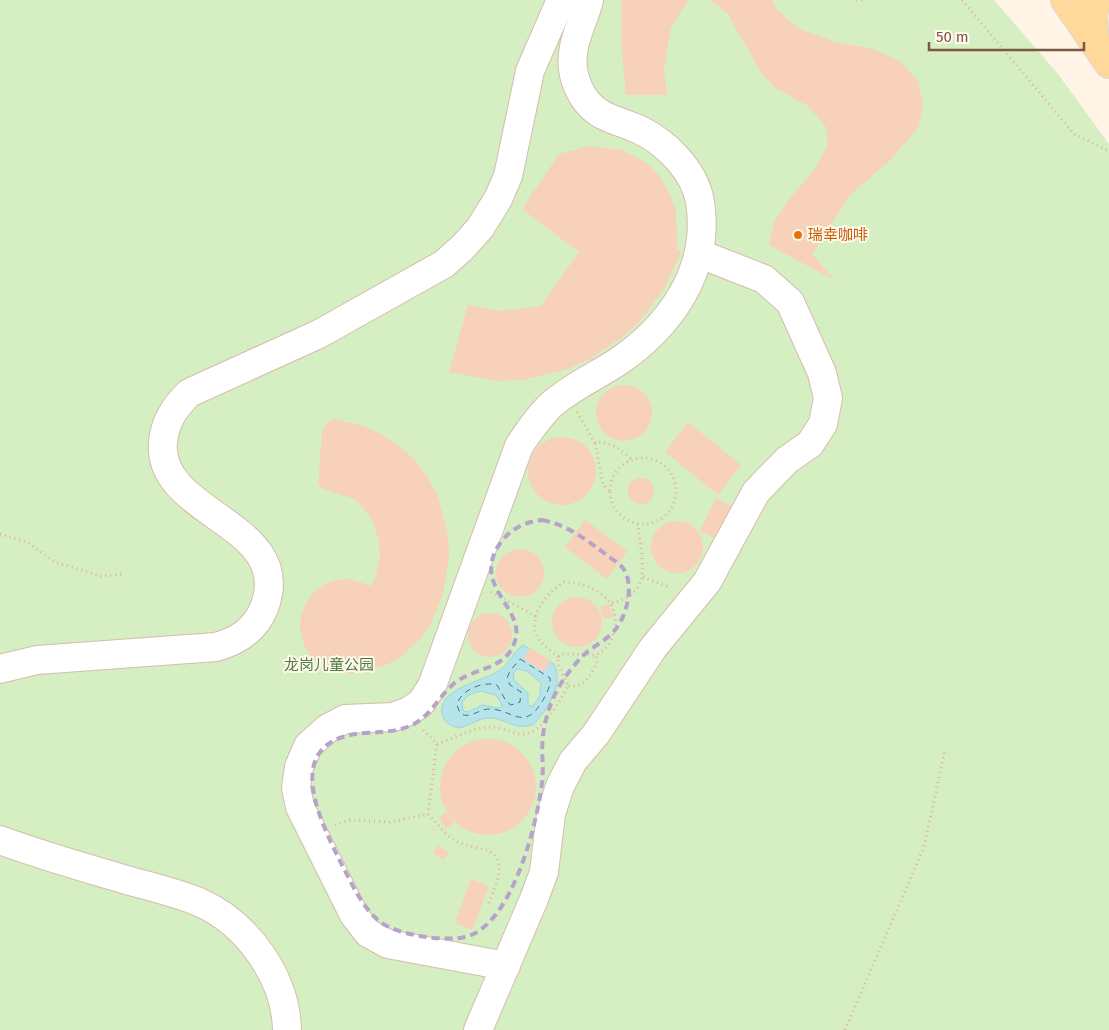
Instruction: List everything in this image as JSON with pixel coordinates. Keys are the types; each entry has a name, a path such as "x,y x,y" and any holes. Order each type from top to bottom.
{"main road":[{"path":"1065,0 1102,53"},
{"path":"1096,0 1093,16 1102,53"}],"lane":[{"path":"0,669 38,660 216,647 234,642 248,632 260,617 266,603 268,584 264,562 252,543 180,487 170,473 163,449 165,427 177,405 190,393 319,334 444,264 463,247 480,228 498,199 508,176 530,71 561,0"},
{"path":"506,966 388,944 368,933 354,915 300,808 296,788 299,767 308,746 328,728 345,719 393,717 409,711 420,703 432,686 519,446 534,423 566,394 616,363 655,331 676,306 692,279 700,254 702,226 700,200 691,179 679,160 660,142 639,129 601,114 582,95 575,82 573,53 589,0"},
{"path":"478,1030 544,872 551,814 560,786 573,761 596,734 653,648 707,582 756,492 787,460 810,444 823,424 828,398 822,373 790,302 764,279 700,254"},
{"path":"0,840 30,851 167,891 200,903 226,918 250,939 270,968 281,994 287,1030"}],"path":[{"path":"856,0 862,0"},
{"path":"962,0 1074,134 1109,151"},
{"path":"566,394 595,443 603,485 611,492"},
{"path":"595,443 608,444 622,450 631,459"},
{"path":"647,457 662,463 673,475 677,490 673,506 663,518 648,524 632,522 619,514 611,499 611,492 611,483 618,469 631,459 647,457"},
{"path":"612,604 623,601 636,592 643,577 638,524"},
{"path":"0,534 27,542 55,562 101,576 125,574"},
{"path":"558,657 561,654 596,655 603,652 613,638 617,619 612,604 590,587 564,582 553,589 540,606 537,617 536,634 543,644 558,657 558,664 568,686"},
{"path":"468,585 487,590 537,617"},
{"path":"568,686 575,687 584,683 597,663 596,655"},
{"path":"437,744 476,730 492,727 523,735 537,729 554,710 568,686"},
{"path":"409,711 437,744 428,814"},
{"path":"845,1030 924,847 945,750"},
{"path":"315,835 340,822 361,820 390,822 428,814"},
{"path":"428,814 455,840 487,850 497,858 500,866 488,905"}],"green space":[{"name":"龙岗儿童公园","path":"0,0 994,0 1058,74 1109,144 1109,1030 0,1030"}],"water":[{"path":"523,645 554,664 557,672 556,688 553,696 534,724 517,726 498,719 487,718 459,728 446,722 442,714 442,705 447,698 464,686 500,670","holes":["517,669 527,671 541,683 540,696 532,707 528,705 528,693 514,680 513,674","480,691 496,695 502,705 499,708 482,705 468,712 463,711 462,702 469,695"]}],"building":[{"path":"622,0 688,0 671,27 664,70 667,95 626,95 621,43"},
{"path":"710,0 772,0 776,9 799,29 836,42 873,49 901,62 918,81 923,105 918,128 889,161 850,195 812,254 834,280 769,245 774,222 791,197 813,172 828,146 826,127 808,106 775,88 761,72 727,13"},
{"path":"589,146 622,150 636,157 649,165 659,176 670,194 676,211 677,249 681,252 665,287 639,322 621,338 590,359 568,369 522,380 497,381 449,372 468,305 500,311 541,306 579,252 522,209 559,154"},
{"path":"624,385 635,387 644,393 650,402 652,413 650,424 644,433 635,439 624,441 613,439 604,433 598,424 596,413 598,402 604,393 613,387"},
{"path":"333,419 360,425 377,432 412,457 427,476 438,497 448,536 449,558 443,594 431,623 421,638 402,656 388,664 351,674 327,670 312,659 304,645 300,628 301,616 307,601 314,592 327,583 337,580 350,579 371,586 376,576 380,556 379,539 370,516 355,499 324,489 318,485 322,432 328,422"},
{"path":"688,422 741,465 718,495 665,452"},
{"path":"562,437 575,440 586,447 593,458 596,471 593,484 586,495 575,502 562,505 549,502 538,495 531,484 528,471 531,458 538,447 549,440"},
{"path":"641,478 651,481 654,491 651,501 641,504 631,501 628,491 631,481"},
{"path":"716,498 735,508 718,540 700,531"},
{"path":"585,520 627,551 607,579 565,547"},
{"path":"677,521 687,523 695,529 701,537 703,547 701,557 695,565 687,571 677,573 667,571 659,565 653,557 651,547 653,537 659,529 667,523"},
{"path":"520,549 529,551 537,556 542,564 544,573 542,582 537,590 529,595 520,597 511,595 503,590 498,582 496,573 498,564 503,556 511,551"},
{"path":"577,597 586,599 597,608 602,622 600,631 591,642 577,647 568,645 557,636 552,622 554,613 563,602"},
{"path":"609,604 613,617 604,619 600,607"},
{"path":"494,613 506,619 511,626 511,644 506,651 499,656 486,657 478,654 471,647 468,631 471,623 478,616"},
{"path":"530,648 551,661 544,672 523,659"},
{"path":"488,739 506,743 522,753 532,769 536,787 532,805 522,821 506,831 488,835 470,831 454,821 444,805 440,787 444,769 454,753 470,743"},
{"path":"446,812 454,823 446,829 439,818"},
{"path":"439,845 449,853 443,860 433,852"},
{"path":"471,879 489,886 472,930 455,923"}],"ferry route":[{"path":"520,659 550,678 547,692 536,710 524,717 489,709 471,715 460,713 457,705 463,695 467,691 485,684 497,685 506,701 511,705 520,702 521,692 510,685 507,678 520,659"}],"railway":[{"path":"542,520 559,525 575,533 623,568 627,575 629,591 626,608 615,630 577,662 560,685 553,699 543,735 542,783 528,847 509,894 496,914 482,929 465,937 445,939 408,934 379,921 357,893 331,842 315,801 312,781 314,763 323,749 339,738 395,730 412,725 426,715 452,685 467,676 492,666 506,657 515,641 516,629 513,617 494,584 491,571 493,557 501,542 514,529 530,522 542,520"}],"place":[{"name":"瑞幸咖啡","path":"798,235"}]}
